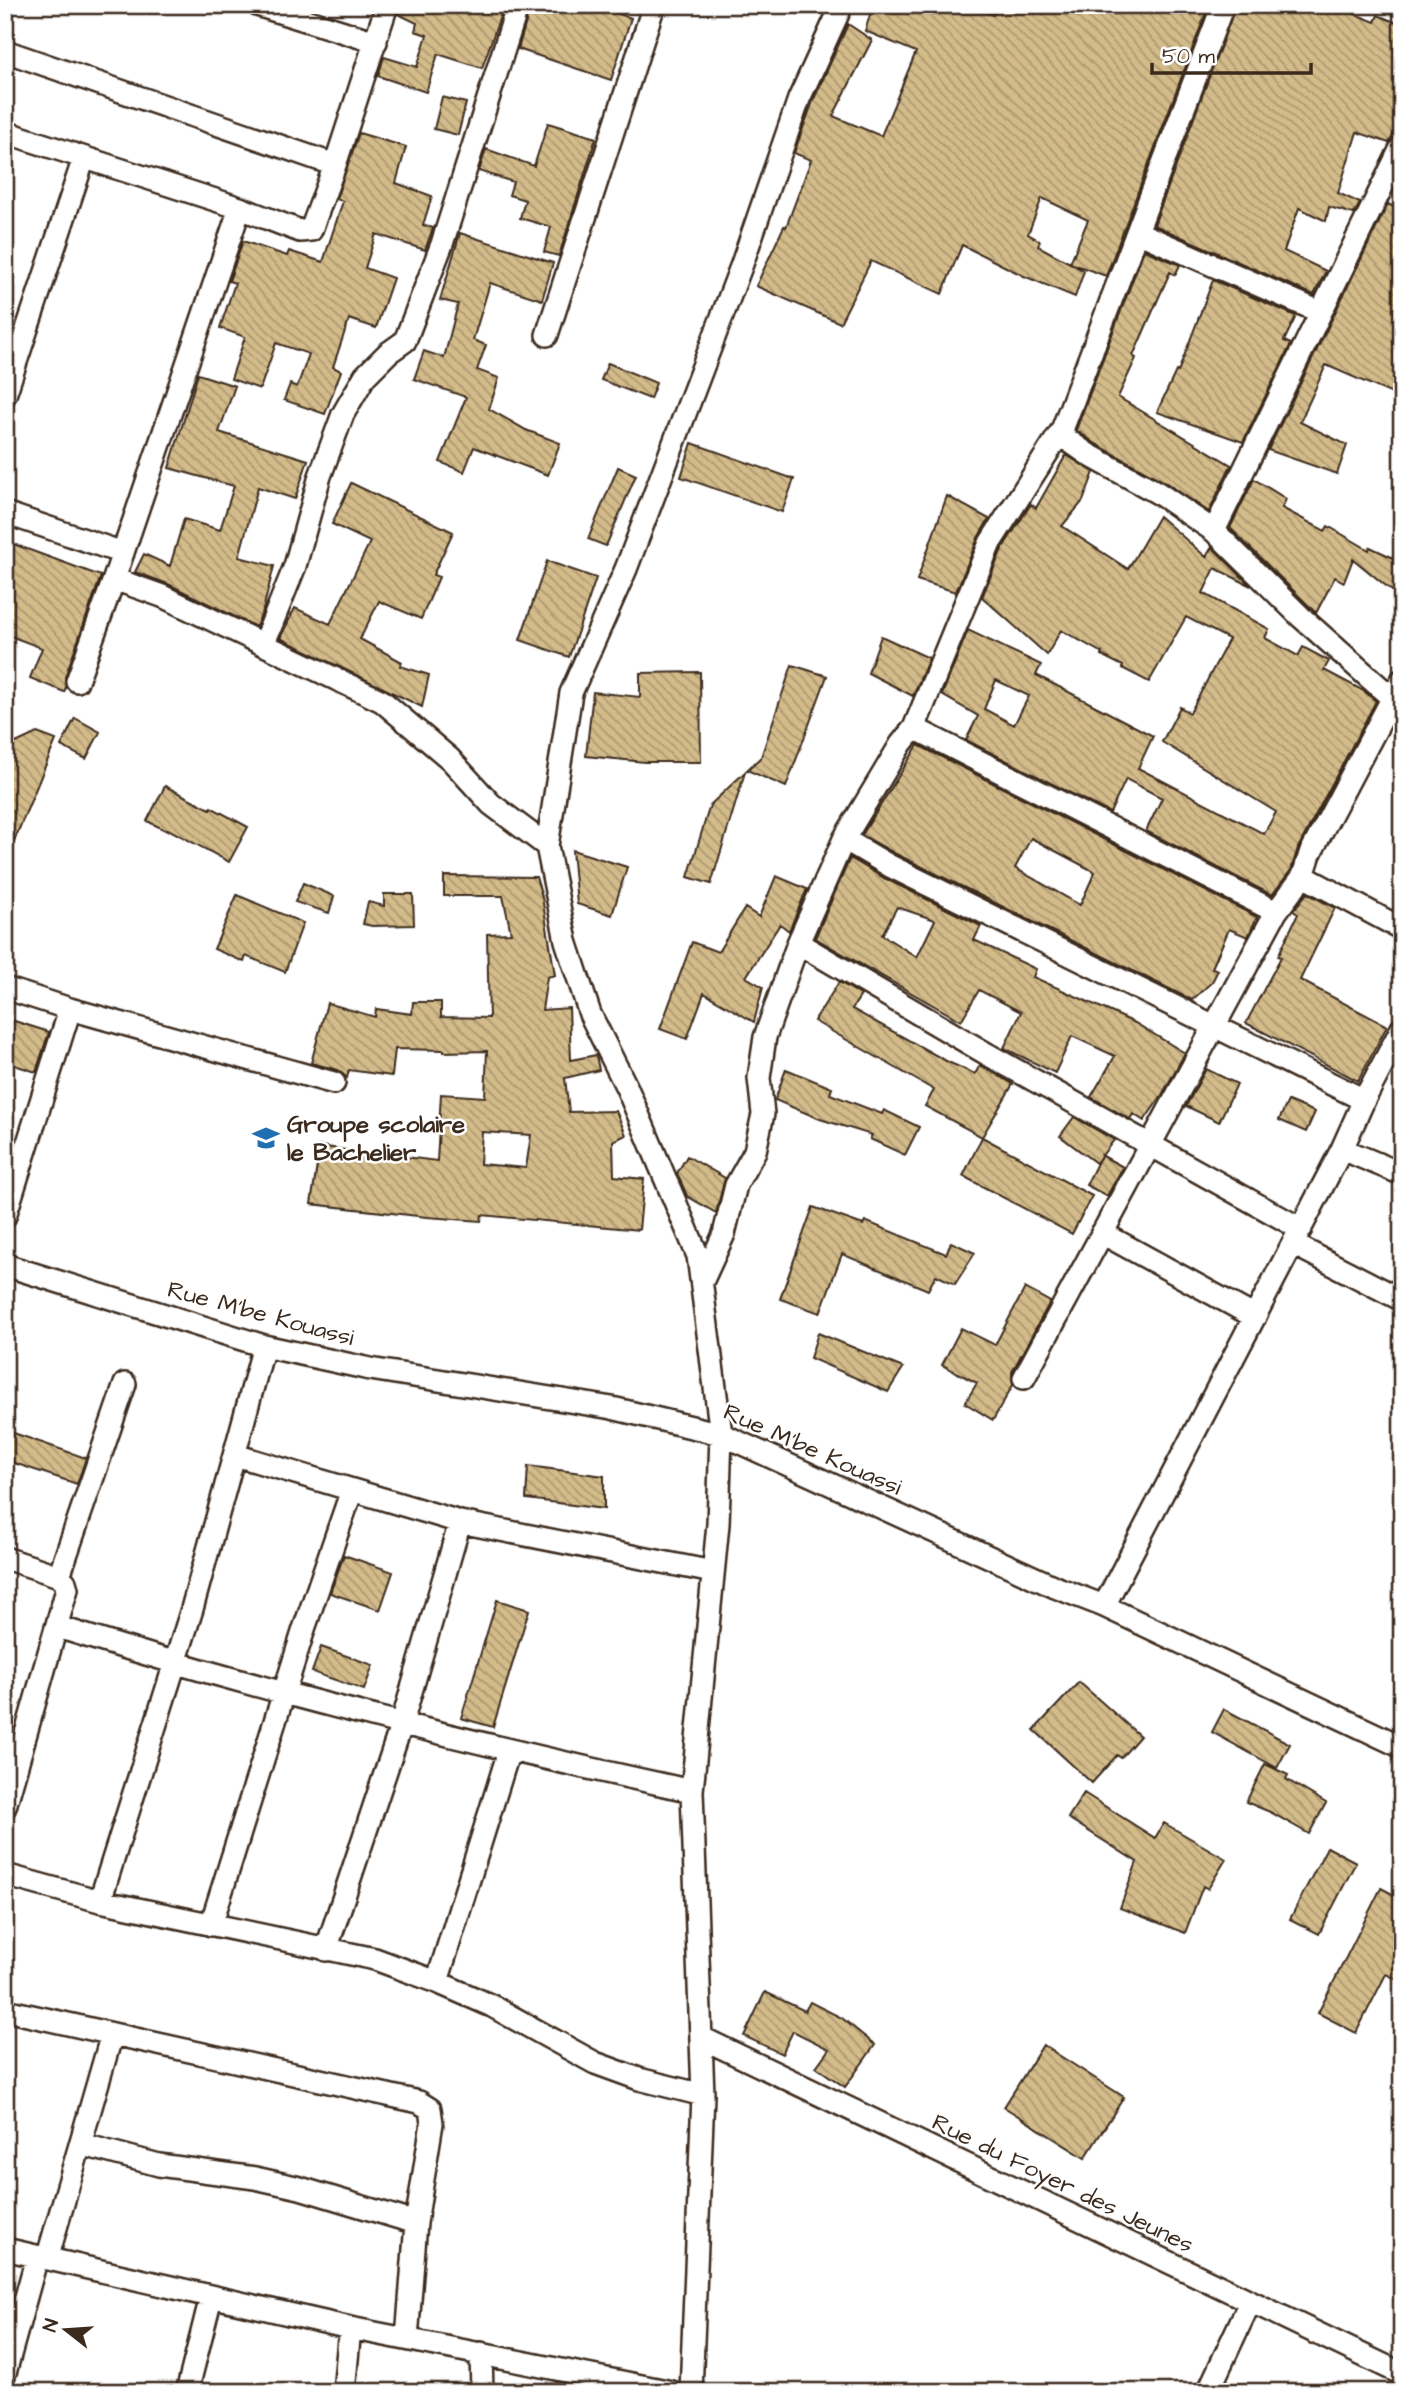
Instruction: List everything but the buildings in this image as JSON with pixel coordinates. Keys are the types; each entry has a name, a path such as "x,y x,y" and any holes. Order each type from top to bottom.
{"street":[{"path":"257,5 376,42"},
{"path":"5,132 240,208 300,231 311,230 387,5"},
{"path":"264,643 295,566 320,476 343,414 365,376 388,353 405,341 443,244 518,5"},
{"path":"547,335 654,5"},
{"path":"691,2392 703,2095 692,1791 718,1524 721,1434 698,1256 627,1088 590,1014 565,941 547,846 571,693 626,569 742,264 799,99 842,5"},
{"path":"701,1283 724,1234 736,1185 755,1151 763,1114 759,1078 765,1037 798,943 844,839 901,744 914,728 990,543 1062,430 1223,5"},
{"path":"5,51 335,165"},
{"path":"1214,531 1402,146"},
{"path":"5,396 84,158"},
{"path":"77,681 240,208"},
{"path":"1137,232 1320,312"},
{"path":"1024,1378 1148,1144 1276,912 1303,876 1310,854 1399,695 1301,617 1214,531 1158,493 1089,455 1066,439 1062,430"},
{"path":"5,513 123,553"},
{"path":"114,579 162,596 382,701 450,759 491,804 547,846"},
{"path":"914,728 1276,912"},
{"path":"844,839 890,866 1364,1100"},
{"path":"1303,876 1402,929"},
{"path":"798,943 987,1054 1148,1144 1402,1300"},
{"path":"5,988 70,1009 334,1083"},
{"path":"5,1216 70,1009"},
{"path":"1104,1606 1342,1149 1402,1028"},
{"path":"1342,1149 1402,1174"},
{"path":"1102,1233 1255,1317"},
{"name":"Rue M'be Kouassi","path":"5,1265 264,1346 370,1369 612,1408 721,1434 1055,1587 1104,1606 1402,1747"},
{"path":"100,1901 175,1664 264,1346"},
{"path":"59,1576 125,1384"},
{"path":"235,1455 460,1522 712,1572"},
{"path":"211,1925 283,1693 352,1490"},
{"path":"326,1950 402,1723 460,1522"},
{"path":"5,1558 59,1576 65,1581 67,1589 5,1807"},
{"path":"58,1627 175,1664 283,1693 509,1751 692,1791"},
{"path":"437,1982 509,1751"},
{"path":"5,1874 100,1901 375,1959 492,2006 595,2063 639,2079 703,2095"},
{"path":"5,2010 419,2102 430,2109 432,2123 416,2223 407,2339"},
{"path":"5,2373 80,2144 112,2034"},
{"name":"Rue du Foyer des Jeunes","path":"702,2038 1402,2374"},
{"path":"80,2144 159,2165 255,2178 300,2188 416,2223"},
{"path":"5,2249 350,2328 672,2392"},
{"path":"187,2392 211,2297"},
{"path":"1208,2392 1250,2302"},
{"path":"344,2392 350,2328"},
{"path":"481,2353 482,2392"}],"place":[{"name":"Groupe scolaire le Bachelier","path":"266,1138"}]}
